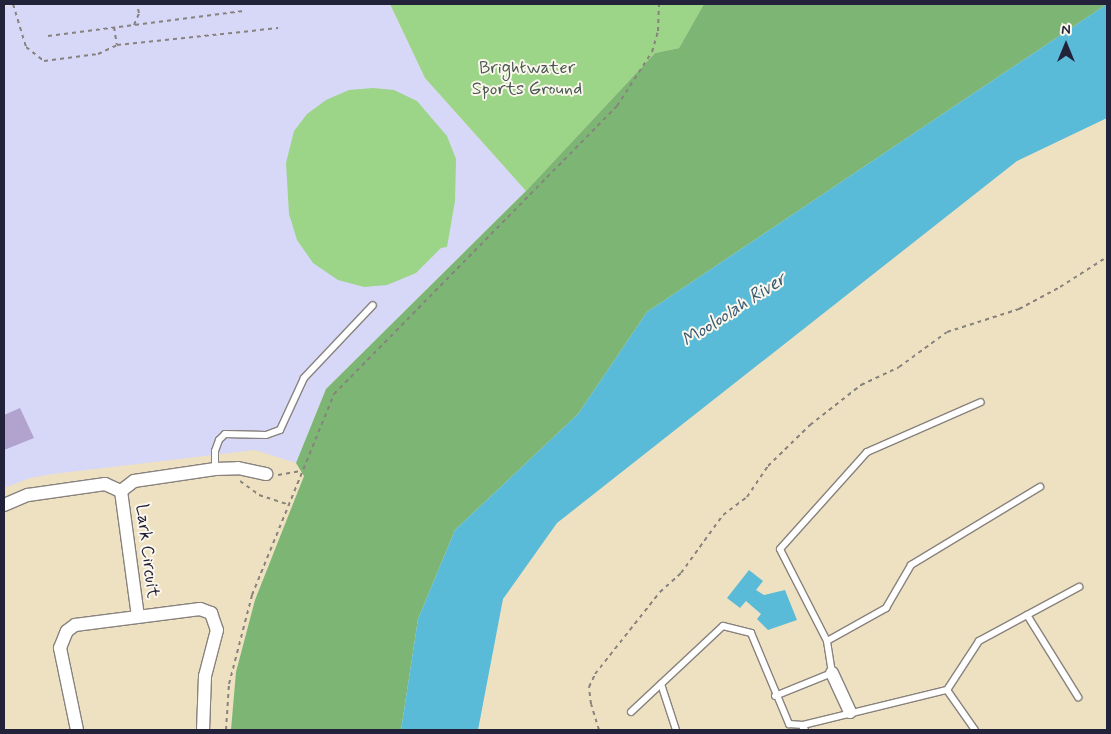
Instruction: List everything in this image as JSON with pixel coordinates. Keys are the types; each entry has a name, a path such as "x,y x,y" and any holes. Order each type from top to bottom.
{"street":[{"path":"4,505 28,495 105,484 121,491 134,481 215,469 238,468 266,474"},
{"name":"Lark Circuit","path":"121,491 138,616"},
{"name":"Lark Circuit","path":"77,730 60,648 62,639 76,625 200,609 210,613 216,621 217,630 205,676 203,730"},
{"path":"832,673 850,712"}],"lane":[{"path":"215,469 215,450 219,440 225,434 266,435 280,430 304,378 373,305"},
{"path":"775,696 832,673 827,641 780,549 867,452 982,402"},
{"path":"827,641 886,608 911,565 1040,487"},
{"path":"631,712 723,626 751,633 775,696 789,724 804,729 850,712 947,690 979,641 1079,587"},
{"path":"1027,615 1078,697"},
{"path":"660,684 676,730"},
{"path":"947,690 974,730"}],"path":[{"path":"13,4 26,47 44,61 98,54 117,45 278,28"},
{"path":"134,25 139,13 137,4"},
{"path":"226,730 229,684 252,595 334,394 629,90 652,52 658,31 659,4"},
{"path":"48,36 244,11"},
{"path":"114,28 117,45"},
{"path":"599,730 591,704 589,687 595,674 660,592 686,566 723,515 747,497 768,466 810,425 861,385 899,367 947,332 1019,309 1107,257"},
{"path":"266,474 302,471"},
{"path":"237,478 258,495 288,505"}],"shaded area":[{"path":"12,4 390,4 425,78 526,191 326,389 296,463 255,450 53,474 30,478 4,488 4,8"}],"green space":[{"name":"Brightwater Sports Ground","path":"390,4 704,4 679,48 655,53 526,191 425,78"},
{"path":"704,4 1107,4 647,312 578,414 455,530 418,619 401,730 231,730 236,672 255,600 304,476 296,463 326,389 526,191 655,53 679,48"},
{"path":"373,88 394,90 417,101 447,136 456,159 455,201 447,247 441,248 416,273 387,285 364,287 338,280 313,263 297,240 289,214 286,163 294,131 307,114 326,100 349,90"}],"water":[{"name":"Mooloolah River","path":"1107,4 1107,118 1017,161 557,523 503,599 478,730 401,730 418,619 455,530 578,414 647,312"},
{"path":"749,570 763,581 756,590 764,595 785,590 797,620 768,630 757,619 761,614 746,601 740,608 727,598"}],"building":[{"path":"20,408 34,438 4,450 4,415"}]}
